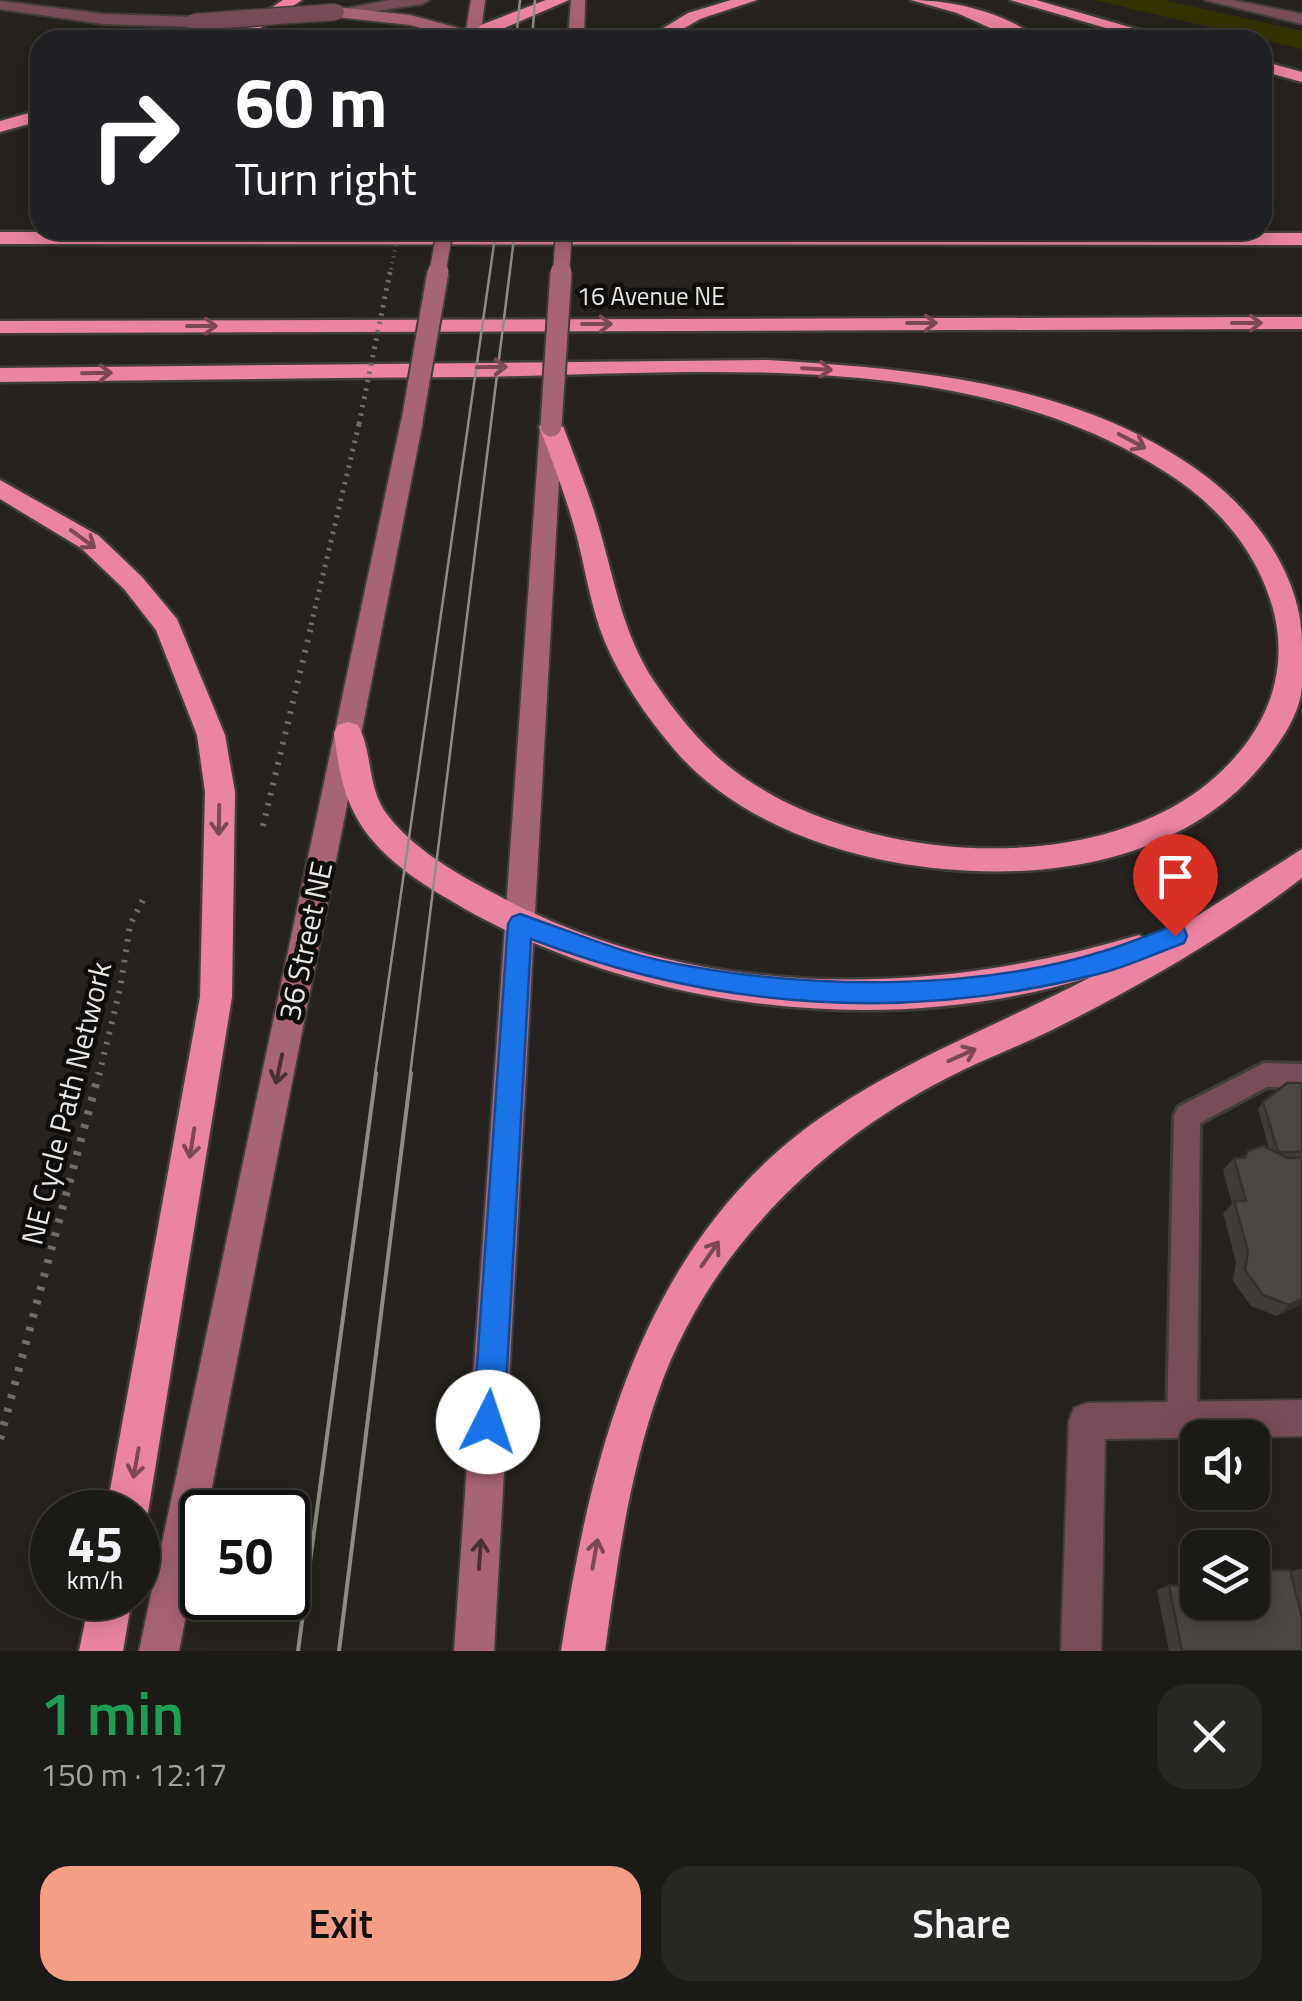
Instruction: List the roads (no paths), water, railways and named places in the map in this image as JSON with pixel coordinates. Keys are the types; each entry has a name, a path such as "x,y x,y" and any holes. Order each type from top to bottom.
{"highway":[{"path":"247,30 294,0"},
{"path":"487,30 561,0"},
{"path":"670,30 694,16 749,0"},
{"path":"919,0 962,10 1008,30"},
{"path":"1018,0 1129,30"},
{"path":"1272,69 1302,77"},
{"path":"0,127 30,118"},
{"name":"16 Avenue NE","path":"0,238 30,238"},
{"name":"16 Avenue NE","path":"1272,239 1302,239"},
{"name":"16 Avenue NE","path":"0,327 1302,323"},
{"path":"0,375 768,367 894,375 1004,395 1106,427 1196,480 1232,513 1262,553 1283,594 1293,639 1294,678 1280,720 1251,761 1218,793 1181,819 1124,841 1070,855 944,858 866,846 808,826 722,777 689,747 661,711 614,632 586,527 552,426"},
{"path":"0,488 90,542 134,583 168,626 211,735 220,792 216,997 131,1490"},
{"path":"348,733 355,782 370,815 405,853 471,898 520,924 597,953 671,974 811,993 887,994 1017,981 1102,963 1212,922"},
{"path":"583,1651 595,1553 621,1436 654,1345 740,1210 852,1114 922,1073 1050,1015 1212,922 1272,885 1302,861"},
{"path":"102,1651 108,1620"}],"main road":[{"path":"336,12 375,0"},
{"path":"475,30 478,0"},
{"path":"576,30 578,0"},
{"path":"336,12 410,20 446,30"},
{"name":"36 Street NE","path":"159,1651 412,422 442,240"},
{"path":"474,1651 563,240"}],"street":[{"path":"0,5 88,17 194,22 336,12 422,0"},
{"path":"1212,0 1302,20"},
{"path":"1182,1420 1302,1418"},
{"path":"1081,1651 1087,1421 1180,1420"}],"lane":[{"path":"1182,1420 1188,1116 1264,1076 1302,1076"}],"tram line":[{"path":"517,30 520,0"},
{"path":"533,30 535,0"},
{"path":"375,1075 495,240"},
{"path":"410,1075 514,240"},
{"path":"298,1651 376,1073"},
{"path":"339,1651 411,1073"}]}
